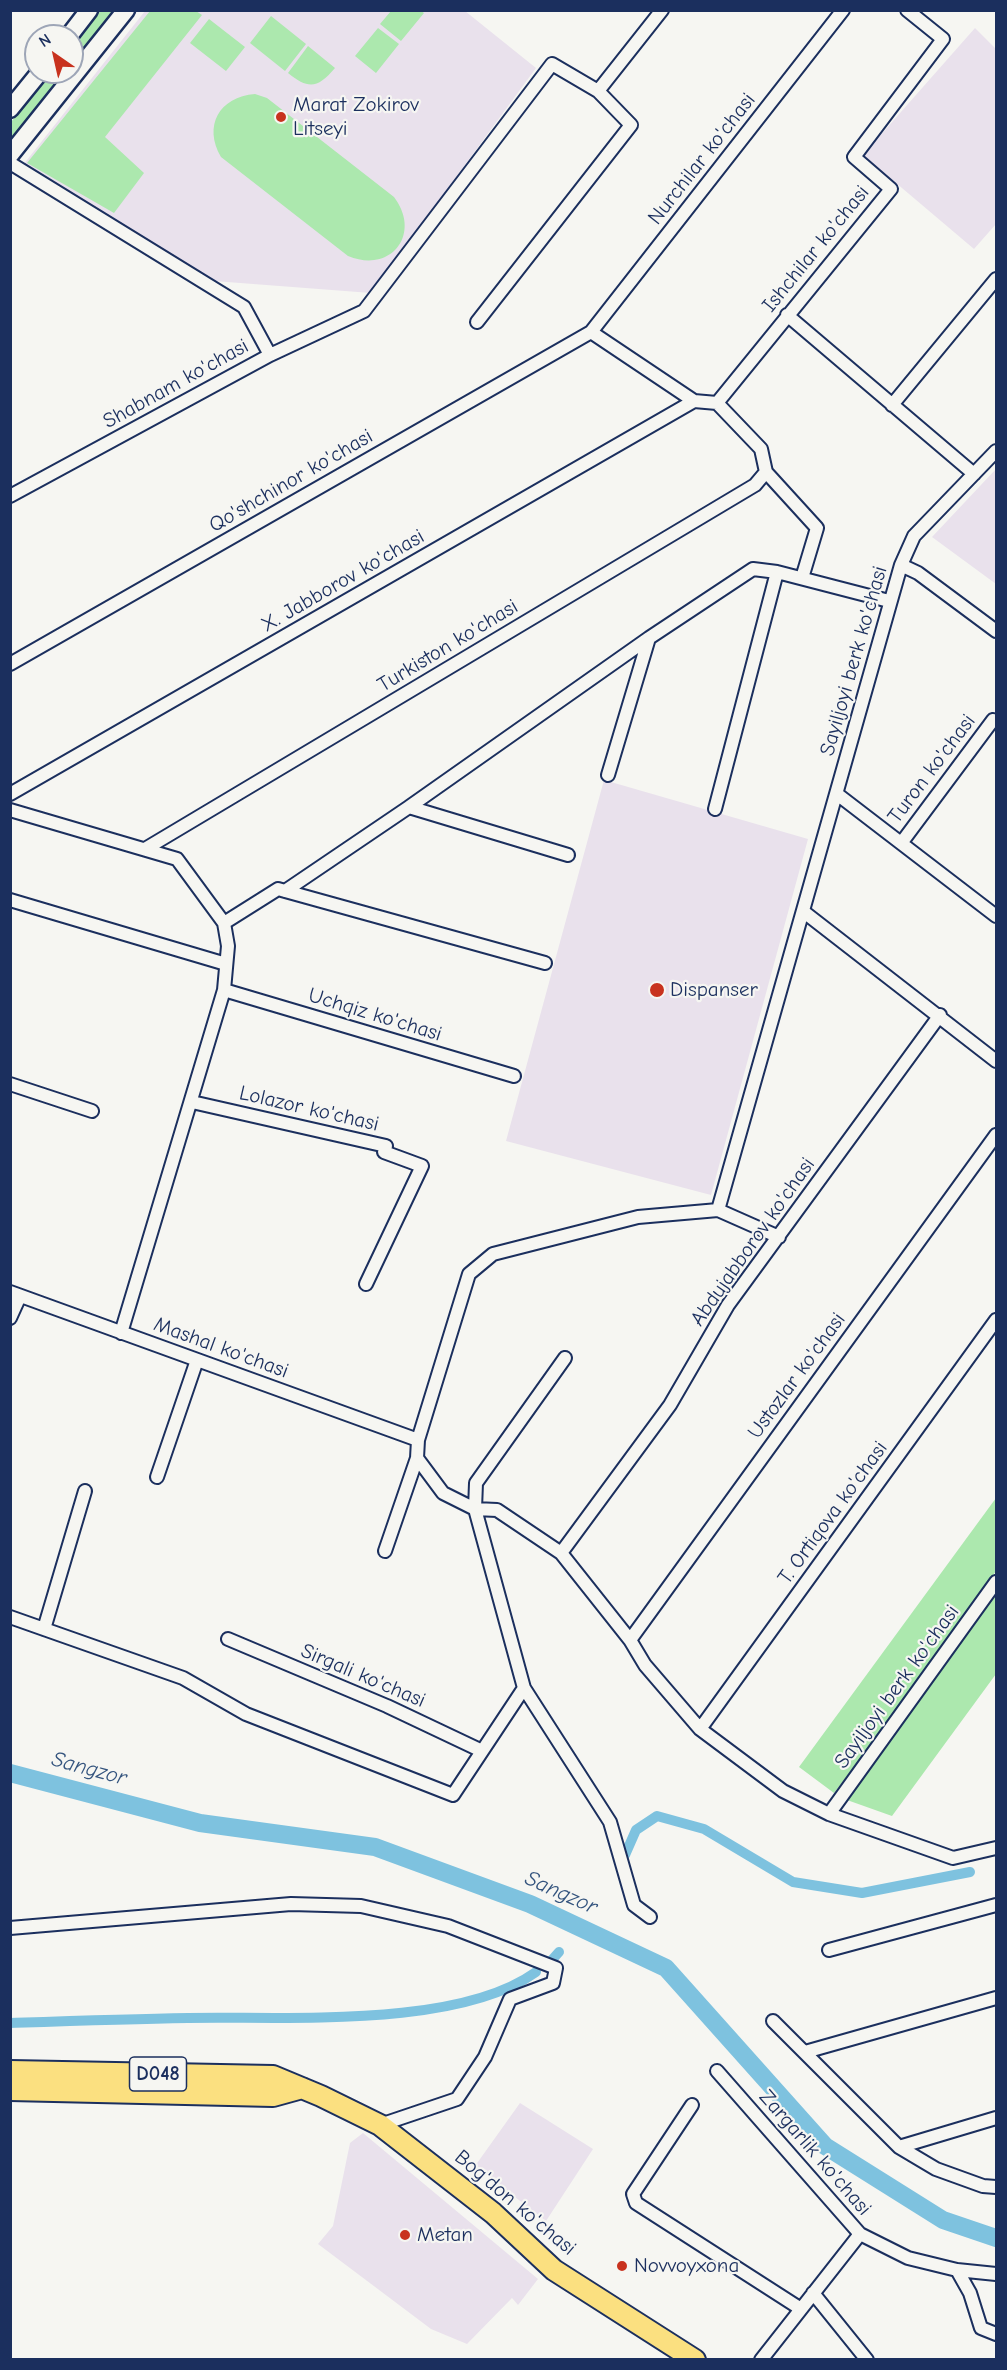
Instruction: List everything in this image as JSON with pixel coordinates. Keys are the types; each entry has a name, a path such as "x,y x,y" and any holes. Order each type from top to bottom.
{"main road":[{"path":"78,24 89,10"},
{"path":"10,155 126,10"},
{"path":"10,109 30,84"},
{"name":"D048","path":"10,2071 273,2076 302,2088"},
{"name":"Bog'don ko'chasi","path":"302,2088 380,2125 493,2213 554,2270 687,2358"},
{"name":"D048","path":"10,2090 273,2096 302,2088"}],"street":[{"path":"477,322 632,125 598,91 662,10"},
{"name":"Nurchilar ko'chasi","path":"591,332 843,10"},
{"name":"Ishchilar ko'chasi","path":"717,403 891,189 854,157 943,39 907,10"},
{"name":"Shabnam ko'chasi","path":"10,496 270,355 364,311 552,64 598,91"},
{"path":"10,163 244,307 270,355"},
{"path":"892,405 996,279"},
{"path":"787,315 974,474"},
{"path":"591,332 694,401 717,403 761,449 766,472 817,528 801,578"},
{"name":"Qo'shchinor ko'chasi","path":"10,664 591,332"},
{"name":"X. Jabborov ko'chasi","path":"10,794 694,401"},
{"name":"Sayiljoyi berk ko'chasi","path":"718,1210 901,565 914,536 996,451"},
{"name":"Turkiston ko'chasi","path":"145,849 755,485 766,472"},
{"path":"901,565 918,573 996,631"},
{"path":"285,891 649,638 753,569 777,572 889,601"},
{"path":"716,809 777,572"},
{"path":"608,775 649,638"},
{"name":"Turon ko'chasi","path":"902,842 993,720"},
{"name":"Turon ko'chasi","path":"837,794 996,916"},
{"path":"409,807 568,855"},
{"path":"10,810 177,859 224,923 228,946 224,990 122,1333"},
{"path":"224,923 278,889 545,963"},
{"path":"10,900 226,964"},
{"path":"804,912 996,1061"},
{"name":"Uchqiz ko'chasi","path":"224,990 514,1076"},
{"name":"Abdujabborov ko'chasi","path":"561,1553 670,1405 728,1305 940,1016"},
{"path":"10,1084 92,1111"},
{"name":"Lolazor ko'chasi","path":"192,1102 386,1146 384,1152 422,1166 366,1284"},
{"name":"Ustozlar ko'chasi","path":"630,1640 996,1135"},
{"path":"385,1551 417,1458 418,1440 469,1274 493,1254 638,1217 718,1210 779,1237"},
{"path":"10,1318 15,1294"},
{"name":"Mashal ko'chasi","path":"15,1294 418,1440"},
{"name":"T. Ortiqova ko'chasi","path":"700,1728 996,1320"},
{"path":"565,1358 476,1483 475,1509 524,1688 610,1822 634,1905 650,1917"},
{"path":"157,1477 197,1360"},
{"path":"417,1458 444,1493 475,1509 497,1510 561,1553 630,1640 645,1665 700,1728 783,1791 829,1814 953,1858 996,1848"},
{"path":"44,1629 85,1491"},
{"name":"Sayiljoyi berk ko'chasi","path":"829,1814 996,1582"},
{"path":"10,1617 183,1678 246,1714 453,1795 524,1688"},
{"name":"Sirgali ko'chasi","path":"228,1639 387,1706 482,1751"},
{"path":"10,1928 291,1904 361,1905 448,1926 556,1968 553,1983 510,1999 485,2057 457,2099 380,2125"},
{"path":"829,1950 996,1905"},
{"path":"805,2052 996,1998"},
{"path":"773,2021 899,2147 936,2169 983,2186 996,2187"},
{"name":"Zargarlik ko'chasi","path":"717,2071 860,2234 908,2258 957,2270 996,2274"},
{"path":"692,2105 633,2194 636,2203 801,2309"},
{"path":"899,2147 996,2118"},
{"path":"761,2360 860,2234"},
{"path":"957,2270 970,2293 981,2328 996,2334"},
{"path":"813,2293 867,2360"}],"shaded area":[{"name":"Marat Zokirov Litseyi","path":"145,11 465,11 536,68 371,293 214,281 23,165"},
{"path":"975,28 996,49 996,224 974,249 863,155"},
{"path":"996,469 996,584 932,537"},
{"name":"Dispanser","path":"604,780 808,839 711,1195 506,1141"},
{"path":"520,2103 593,2149 546,2221 475,2166"},
{"name":"Metan","path":"363,2133 538,2279 518,2305 512,2298 467,2344 431,2329 318,2244 333,2226 350,2143"}],"green space":[{"path":"101,10 114,11 84,48 84,32"},
{"path":"150,11 196,11 202,15 105,137 144,173 114,213 27,163"},
{"path":"391,11 421,11 424,13 401,41 380,24"},
{"path":"271,16 306,44 285,71 250,43"},
{"path":"209,19 245,47 226,71 190,43"},
{"path":"378,28 399,44 376,73 355,56"},
{"path":"308,46 335,68 323,80 313,84 302,82 288,73"},
{"path":"42,84 55,84 11,139 11,122"},
{"path":"255,94 267,98 394,197 402,211 405,224 403,237 398,247 389,255 377,260 363,260 348,256 221,157 214,134 214,124 218,115 232,101 242,96"},
{"path":"996,1498 996,1571 941,1652 834,1793 799,1767"},
{"path":"996,1594 996,1674 892,1816 847,1800"}],"waterway":[{"name":"Sangzor","path":"10,1773 200,1823 375,1847 530,1904 666,1968 825,2146 943,2220 996,2238"},
{"path":"625,1855 636,1830 657,1816 704,1829 793,1882 862,1893 970,1872"},
{"path":"551,1961 559,1952"},
{"path":"10,2023 368,2016 462,2003 502,1990 536,1972"}],"place":[{"name":"Marat Zokirov Litseyi","path":"281,117"},
{"name":"Dispanser","path":"657,990"},
{"name":"Metan","path":"405,2235"},
{"name":"Novvoyxona","path":"622,2266"}]}
